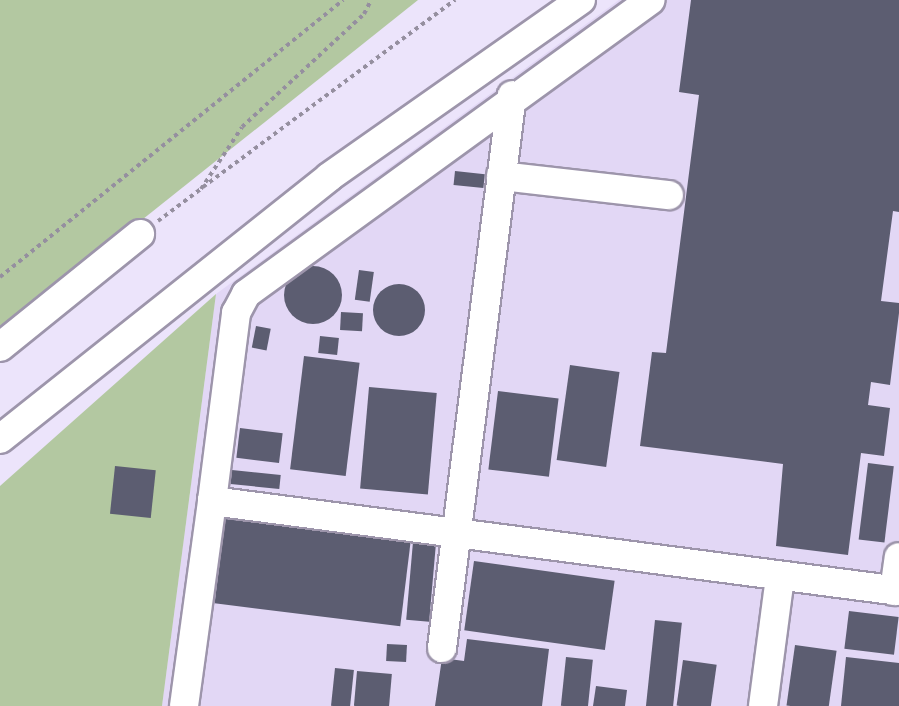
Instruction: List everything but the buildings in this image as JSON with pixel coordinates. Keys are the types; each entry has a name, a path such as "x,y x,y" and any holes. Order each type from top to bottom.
{"street":[{"path":"0,439 329,177 581,0"},
{"path":"184,706 236,313 246,294 512,95 650,0"},
{"path":"442,648 453,532 512,95"},
{"path":"501,176 669,195"},
{"path":"0,347 140,234"},
{"path":"212,501 897,591 899,557"},
{"path":"763,706 780,577"}],"path":[{"path":"0,277 343,0"},
{"path":"201,189 242,127 371,0"},
{"path":"140,234 455,0"}],"shaded area":[{"path":"619,0 899,0 899,706 162,706 216,294"}],"green space":[{"path":"0,0 418,0 0,333"},
{"path":"216,294 162,706 0,706 0,486"}]}
